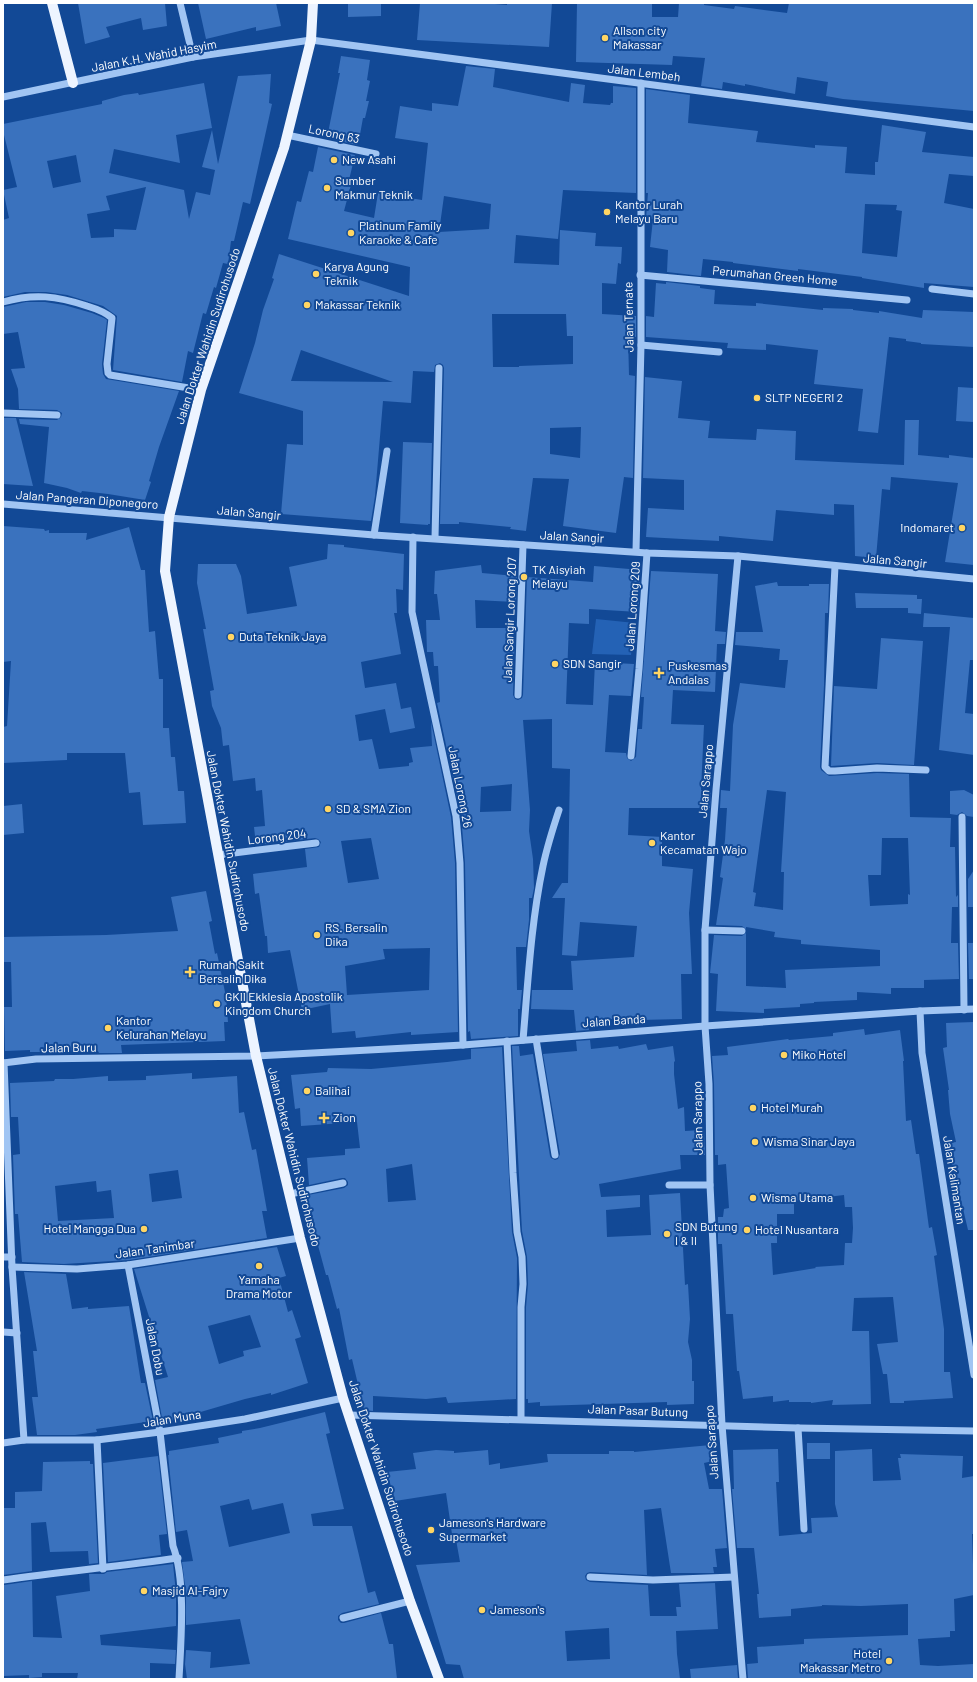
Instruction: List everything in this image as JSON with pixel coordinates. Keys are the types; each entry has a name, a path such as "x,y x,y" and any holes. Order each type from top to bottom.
{"main road":[{"path":"52,3 73,84"},
{"name":"Jalan Dokter Wahidin Sudirohusodo","path":"313,3 311,40 288,136 201,390 169,517 165,571 256,1056 300,1238 343,1398 410,1601 439,1679"}],"street":[{"path":"180,3 193,57"},
{"name":"Jalan K.H. Wahid Hasyim","path":"3,97 73,84 193,57 311,40"},
{"name":"Jalan Lembeh","path":"311,40 974,126"},
{"name":"Jalan Ternate","path":"636,551 641,345 641,83"},
{"name":"Lorong 63","path":"288,136 376,154"},
{"name":"Perumahan Green Home","path":"640,275 907,300"},
{"path":"932,289 974,294"},
{"path":"3,302 40,296 70,300 106,313 112,318 107,364 108,373 110,375 201,390"},
{"path":"641,345 719,352"},
{"path":"435,538 439,368"},
{"path":"3,413 57,415"},
{"path":"374,535 387,451"},
{"name":"Jalan Pangeran Diponegoro","path":"3,504 169,517"},
{"name":"Jalan Sangir","path":"169,517 374,535 413,536 647,553 738,556 974,579"},
{"name":"Jalan Lorong 26","path":"413,536 412,612 457,824 460,863 463,1045"},
{"name":"Jalan Sangir Lorong 207","path":"518,695 523,545"},
{"name":"Jalan Lorong 209","path":"632,756 647,553"},
{"name":"Jalan Sarappo","path":"738,556 716,790 705,930 704,1026 709,1084 710,1185 722,1425 743,1679"},
{"path":"835,566 825,767 829,771 877,768 926,770"},
{"path":"523,1040 529,968 539,889 543,866 559,810"},
{"path":"962,817 964,1010"},
{"name":"Lorong 204","path":"218,855 316,843"},
{"path":"705,930 742,931"},
{"name":"Jalan Banda","path":"256,1056 463,1045 704,1026 920,1011 974,1009"},
{"name":"Jalan Kalimantan","path":"920,1011 922,1052 974,1375"},
{"path":"536,1039 556,1155"},
{"path":"506,1041 517,1232 522,1257 524,1284 521,1322 521,1419"},
{"name":"Jalan Buru","path":"4,1063 36,1059 256,1056"},
{"path":"4,1063 6,1189 24,1440"},
{"path":"290,1194 343,1184"},
{"path":"669,1186 710,1185"},
{"name":"Jalan Tanimbar","path":"12,1267 77,1269 128,1265 300,1238"},
{"path":"3,1257 12,1257"},
{"name":"Jalan Dobu","path":"128,1265 160,1432 173,1546 178,1558 180,1581 179,1679"},
{"path":"3,1332 17,1333"},
{"name":"Jalan Muna","path":"3,1443 24,1440 97,1440 160,1432 245,1419 343,1398"},
{"name":"Jalan Pasar Butung","path":"349,1415 798,1428 974,1431"},
{"path":"798,1428 804,1528"},
{"path":"97,1440 103,1569"},
{"path":"3,1580 103,1569 178,1558"},
{"path":"590,1577 653,1580 734,1577"},
{"path":"343,1618 410,1601"}],"shaded area":[{"path":"596,619 635,623 631,655 592,654"}],"building":[{"path":"78,3 165,3 167,26 143,30 141,18 106,27 110,37 85,44"},
{"path":"198,3 276,3 281,26 256,31 256,27 206,39"},
{"path":"348,3 381,3 381,16 348,17"},
{"path":"420,3 483,3 507,5 507,3 552,3 549,47 417,40"},
{"path":"577,3 652,3 652,17 678,17 679,3 704,3 704,5 734,9 735,6 787,13 789,3 974,3 974,111 843,99 826,96 828,82 797,77 795,94 745,84 745,86 723,82 722,89 701,86 705,58 673,56 672,65 576,62"},
{"path":"341,56 370,60 367,80 370,81 366,101 369,101 365,118 363,118 357,145 327,138 340,73 338,73"},
{"path":"466,66 495,69 493,87 569,102 571,83 585,85 583,103 610,105 613,103 613,86 636,88 636,193 563,190 558,239 516,235 514,263 559,265 560,230 596,233 595,246 622,247 621,264 618,263 616,284 602,283 602,314 636,316 636,337 628,336 629,375 635,376 633,478 624,477 616,533 563,526 569,479 533,478 526,531 510,529 511,527 459,522 459,524 440,524 444,368 440,363 435,365 434,372 413,371 411,403 383,401 375,496 371,521 281,514 287,444 303,445 303,411 239,393 255,343 263,310 274,279 272,278 279,254 409,296 410,267 288,239 297,201 301,202 309,171 313,172 318,147 355,155 349,180 352,181 344,211 374,218 378,193 422,200 428,143 395,138 400,106 432,111 432,103 458,106","holes":["444,196 491,204 489,229 439,232","492,314 566,314 567,336 573,336 573,364 493,367","301,350 393,382 291,381","581,427 580,458 550,454 550,428"]},
{"path":"271,74 269,103 272,104 250,204 243,202 234,241 231,241 228,264 223,263 216,288 214,287 206,314 203,313 193,353 188,351 182,382 113,370 117,316 103,306 67,295 46,292 25,292 3,297 3,220 9,218 3,190 17,187 3,131 3,124 102,104 102,101 124,95 138,93 139,95 204,83 212,128 176,135 180,163 114,149 109,173 184,190 189,219 196,192 210,195 215,170 202,167 212,130 218,164 238,76","holes":["76,155 81,182 53,188 47,161","146,187 136,230 114,229 114,237 91,238 87,214 110,210 106,196"]},
{"path":"646,89 690,95 688,123 758,131 756,142 815,148 815,145 847,147 845,173 875,175 875,162 878,162 882,125 926,132 922,152 974,157 974,176 949,174 944,203 974,209 974,287 924,283 924,288 862,277 798,269 798,271 703,259 701,276 667,272 668,250 650,247 653,219 646,218 648,193 646,193","holes":["865,204 897,205 896,210 902,211 897,257 862,253"]},
{"path":"666,282 700,286 700,288 715,290 714,304 756,306 756,303 823,310 823,308 853,309 879,313 879,311 922,318 923,310 974,312 974,347 921,344 906,341 906,339 889,337 878,433 858,431 863,389 814,384 818,350 766,344 766,350 727,348 728,343 646,337 646,316 654,317 656,283 666,284"},
{"path":"26,302 45,302 64,305 92,313 107,320 102,364 103,374 106,379 179,391 159,447 149,481 151,482 145,500 82,491 81,493 44,483 49,427 20,424 19,419 57,420 61,417 62,413 57,410 19,409 18,389 11,369 25,368 18,332 3,334 3,307"},
{"path":"645,377 682,381 678,418 710,421 708,438 756,440 757,429 796,431 795,460 904,465 905,420 919,420 918,455 949,458 949,455 974,458 974,565 945,562 958,483 891,477 890,490 882,489 876,558 855,556 854,505 834,504 834,515 776,510 773,541 719,536 719,541 646,537 648,508 684,510 684,480 643,478"},
{"path":"958,387 974,388 974,422 956,421"},
{"path":"3,418 16,418 33,486 3,484"},
{"path":"403,442 432,443 430,524 428,525 400,523"},
{"path":"3,526 44,529 45,531 49,530 49,533 87,533 86,540 129,527 141,570 145,570 149,632 155,631 159,679 163,679 163,728 169,728 171,757 175,757 178,791 184,791 186,823 143,825 140,792 129,793 125,753 67,753 67,760 3,763 3,727 7,726 11,661 3,662"},
{"path":"328,544 404,554 403,590 396,589 397,613 394,613 401,654 361,662 365,688 396,683 401,709 411,707 415,728 390,733 385,709 355,715 359,741 372,739 379,769 409,766 409,763 413,762 410,748 432,746 431,722 451,817 455,863 458,1032 411,1035 411,1032 356,1038 355,1031 332,1033 330,1004 302,1010 290,950 268,953 267,936 265,936 259,893 255,894 253,874 307,867 305,849 319,847 321,842 315,838 256,845 254,827 265,826 262,790 256,791 255,778 233,781 229,745 223,746 221,728 212,706 210,691 214,690 203,629 206,629 197,583 198,564 236,564 241,576 247,614 297,606 289,567 327,559","holes":["371,838 379,879 348,883 341,841","430,948 429,990 347,995 345,966 385,959 383,949"]},
{"path":"481,565 482,573 517,576 516,602 475,600 476,628 515,628 513,695 515,699 518,700 522,698 523,695 527,577 593,582 594,566 641,570 638,612 589,609 589,624 569,623 566,704 593,705 595,662 634,664 631,696 609,695 605,752 626,753 627,758 631,761 636,757 638,729 642,729 644,697 641,697 651,571 718,574 715,631 726,632 725,644 717,644 715,692 673,690 671,724 704,725 701,790 711,790 710,808 629,808 628,835 662,837 662,866 693,869 689,913 692,974 681,974 682,1019 639,1020 639,1017 587,1021 589,1030 576,1031 574,1010 531,1009 532,990 573,990 571,961 634,957 637,926 580,922 577,956 562,955 565,898 552,898 562,883 568,883 570,769 552,768 552,719 523,720 530,810 529,831 533,859 534,888 532,898 529,898 529,920 526,947 516,947 517,990 522,990 520,1009 518,1009 518,1036 471,1039 470,1031 468,1032 465,863 461,815 437,703 440,702 438,666 434,666 433,652 427,652 426,620 440,620 437,594 434,594 435,571","holes":["512,784 511,811 480,812 481,787"]},
{"path":"777,582 778,586 809,586 809,584 829,584 828,613 825,613 821,770 829,776 877,773 909,774 910,817 951,818 950,847 955,847 956,897 958,895 958,907 952,907 951,943 958,943 959,979 924,980 924,988 891,988 891,994 857,992 857,1000 814,1002 800,1004 800,1007 764,1009 764,1013 716,1011 718,974 710,973 714,935 742,936 746,933 746,986 786,988 785,970 880,966 880,950 801,944 801,940 774,937 775,932 746,927 746,929 742,926 716,925 723,878 720,877 725,840 727,808 720,808 721,790 730,791 733,725 740,683 785,688 788,660 779,660 780,649 735,645 736,632 763,632 755,586","holes":["767,790 786,792 781,872 784,872 783,910 754,906 756,893 753,892","882,838 908,838 910,895 908,894 908,904 870,906 868,875 881,875"]},
{"path":"855,593 917,595 917,599 922,599 921,614 908,613 908,608 856,608"},
{"path":"924,613 974,618 974,660 970,660 965,713 974,714 974,755 939,750 950,627 923,627"},
{"path":"881,638 923,641 914,765 877,763 831,766 834,686 877,689"},
{"path":"964,790 974,795 974,817 967,816 962,812 957,815 950,814 950,791"},
{"path":"22,804 24,833 3,835 3,806"},
{"path":"974,870 974,907 968,907 968,879"},
{"path":"206,891 212,921 209,922 215,954 217,953 226,997 228,1022 224,1022 225,1041 121,1045 122,1053 44,1050 44,1052 30,1052 30,1050 5,1051 4,1007 12,1007 11,962 3,962 3,937 106,935 178,931 171,897"},
{"path":"968,943 974,943 974,979 969,979"},
{"path":"974,1022 974,1230 968,1230 961,1200 957,1200 949,1143 956,1142 950,1114 949,1090 943,1048 947,1047 946,1023"},
{"path":"864,1029 865,1035 900,1030 904,1061 906,1121 911,1120 916,1154 919,1154 929,1228 932,1227 937,1255 934,1256 944,1329 944,1372 950,1372 953,1398 890,1403 887,1374 883,1374 877,1344 898,1342 893,1297 854,1298 852,1331 869,1331 871,1404 832,1405 833,1400 811,1403 789,1402 789,1400 773,1402 773,1396 743,1399 739,1371 737,1371 733,1314 726,1314 722,1244 718,1244 718,1217 723,1217 724,1209 729,1208 726,1164 718,1165 718,1155 715,1155 712,1056 728,1055 727,1047 788,1039 833,1036 833,1033","holes":["844,1195 845,1207 852,1207 853,1228 852,1243 845,1243 844,1265 815,1267 816,1268 773,1275 771,1243 777,1243 777,1214 794,1214 794,1201"]},
{"path":"590,1040 591,1049 618,1046 619,1049 646,1044 648,1050 673,1046 675,1061 674,1074 678,1109 684,1107 685,1131 704,1130 705,1155 680,1155 681,1169 599,1184 601,1197 640,1195 640,1207 606,1210 607,1237 651,1235 649,1195 680,1193 685,1285 688,1284 690,1319 688,1342 692,1360 694,1404 667,1405 667,1402 540,1406 540,1402 528,1403 528,1399 526,1399 527,1257 522,1231 512,1046 519,1046 520,1056 533,1054 550,1156 555,1160 558,1159 560,1154 543,1054 577,1051 576,1041"},
{"path":"502,1047 512,1232 517,1258 516,1399 448,1403 446,1397 426,1399 373,1396 373,1411 364,1410 352,1359 349,1360 339,1308 337,1309 316,1238 312,1238 308,1203 308,1195 344,1188 348,1185 345,1178 342,1178 309,1185 307,1158 345,1155 345,1149 360,1148 357,1122 301,1126 300,1108 295,1109 291,1075 327,1072 328,1068 371,1069 471,1059 471,1049","holes":["412,1164 416,1200 388,1202 386,1169"]},
{"path":"192,1073 192,1079 237,1076 239,1113 244,1112 252,1150 256,1149 267,1211 262,1211 267,1238 129,1260 64,1264 22,1262 18,1214 15,1214 13,1155 20,1154 18,1117 11,1117 10,1083 108,1076 108,1081 146,1080 146,1076","holes":["178,1170 182,1198 152,1202 149,1174","96,1181 97,1192 111,1190 114,1218 58,1221 55,1186"]},
{"path":"277,1247 286,1276 279,1278 288,1312 292,1310 301,1337 295,1339 308,1383 271,1395 271,1393 245,1399 163,1423 155,1380 168,1377 134,1269","holes":["250,1315 261,1347 243,1351 244,1356 219,1364 208,1326"]},
{"path":"24,1272 66,1274 72,1309 129,1306 141,1383 145,1383 153,1421 96,1429 97,1432 75,1435 37,1435 32,1397 38,1397 33,1351 37,1351"},
{"path":"325,1412 330,1433 326,1434 344,1509 311,1514 313,1526 352,1526 368,1593 375,1591 379,1604 342,1613 338,1616 338,1620 341,1623 344,1623 381,1613 389,1644 393,1644 397,1679 187,1679 185,1664 186,1650 211,1652 210,1668 250,1664 240,1619 186,1625 186,1593 182,1562 193,1561 187,1530 176,1532 168,1455 169,1451 219,1443 218,1438 242,1433 242,1431","holes":["249,1499 252,1510 283,1503 290,1533 229,1547 220,1506"]},
{"path":"807,1443 830,1443 830,1459 807,1459"},
{"path":"711,1445 713,1461 704,1463 709,1489 722,1489 727,1548 715,1549 717,1567 713,1567 714,1573 671,1573 661,1508 644,1510 647,1575 590,1572 585,1576 586,1580 590,1582 648,1585 650,1616 677,1616 676,1607 681,1607 679,1584 715,1583 718,1629 676,1631 680,1679 464,1679 460,1665 446,1664 416,1565 460,1562 455,1534 452,1534 446,1493 395,1501 387,1472 416,1469 413,1453 436,1450 454,1451 454,1453 488,1450 489,1465 500,1463 500,1469 548,1462 547,1454 609,1454 609,1451 634,1452","holes":["609,1628 610,1659 567,1661 565,1631"]},
{"path":"778,1449 779,1482 776,1482 779,1536 812,1533 811,1518 838,1517 835,1504 835,1451 872,1449 873,1481 901,1480 898,1458 901,1458 900,1454 963,1456 962,1478 974,1476 974,1534 972,1534 974,1595 954,1599 955,1631 950,1631 950,1637 918,1639 920,1665 938,1666 974,1664 974,1679 748,1679 747,1664 758,1663 757,1647 804,1644 804,1639 908,1635 908,1604 861,1606 822,1605 791,1609 791,1616 759,1618 757,1594 759,1594 754,1548 737,1548 732,1489 734,1489 733,1450"},
{"path":"158,1456 167,1534 159,1535 161,1555 108,1562 103,1463"},
{"path":"90,1461 90,1464 93,1464 98,1563 89,1564 88,1551 50,1552 46,1522 31,1523 32,1571 3,1575 3,1508 15,1508 15,1492 42,1491 43,1462"},
{"path":"173,1564 176,1593 176,1626 100,1635 101,1645 176,1650 175,1664 150,1663 150,1679 77,1679 78,1673 42,1673 42,1677 29,1678 29,1675 3,1676 4,1585 32,1581 33,1637 62,1638 56,1596 90,1591 89,1574 104,1574 107,1572"},
{"path":"737,1665 738,1679 691,1679 690,1669"}],"place":[{"name":"Allson city Makassar","path":"605,38"},
{"name":"New Asahi","path":"334,160"},
{"name":"Sumber Makmur Teknik","path":"327,188"},
{"name":"Kantor Lurah Melayu Baru","path":"607,212"},
{"name":"Platinum Family Karaoke & Cafe","path":"351,233"},
{"name":"Karya Agung Teknik","path":"316,274"},
{"name":"Makassar Teknik","path":"307,305"},
{"name":"SLTP NEGERI 2","path":"757,398"},
{"name":"Indomaret","path":"962,528"},
{"name":"TK Aisyiah Melayu","path":"524,577"},
{"name":"Duta Teknik Jaya","path":"231,637"},
{"name":"SDN Sangir","path":"555,664"},
{"name":"Puskesmas Andalas","path":"659,673"},
{"name":"SD & SMA Zion","path":"328,809"},
{"name":"Kantor Kecamatan Wajo","path":"652,843"},
{"name":"RS. Bersalin Dika","path":"317,935"},
{"name":"Rumah Sakit Bersalin Dika","path":"190,972"},
{"name":"GKII Ekklesia Apostolik Kingdom Church","path":"217,1004"},
{"name":"Kantor Kelurahan Melayu","path":"108,1028"},
{"name":"Miko Hotel","path":"784,1055"},
{"name":"Balihai","path":"307,1091"},
{"name":"Hotel Murah","path":"753,1108"},
{"name":"Zion","path":"324,1118"},
{"name":"Wisma Sinar Jaya","path":"755,1142"},
{"name":"Wisma Utama","path":"753,1198"},
{"name":"Hotel Mangga Dua","path":"144,1229"},
{"name":"Hotel Nusantara","path":"747,1230"},
{"name":"SDN Butung I & II","path":"667,1234"},
{"name":"Yamaha Drama Motor","path":"259,1266"},
{"name":"Jameson's Hardware Supermarket","path":"431,1530"},
{"name":"Masjid Al-Fajry","path":"144,1591"},
{"name":"Jameson's","path":"482,1610"},
{"name":"Hotel Makassar Metro","path":"889,1661"}]}
